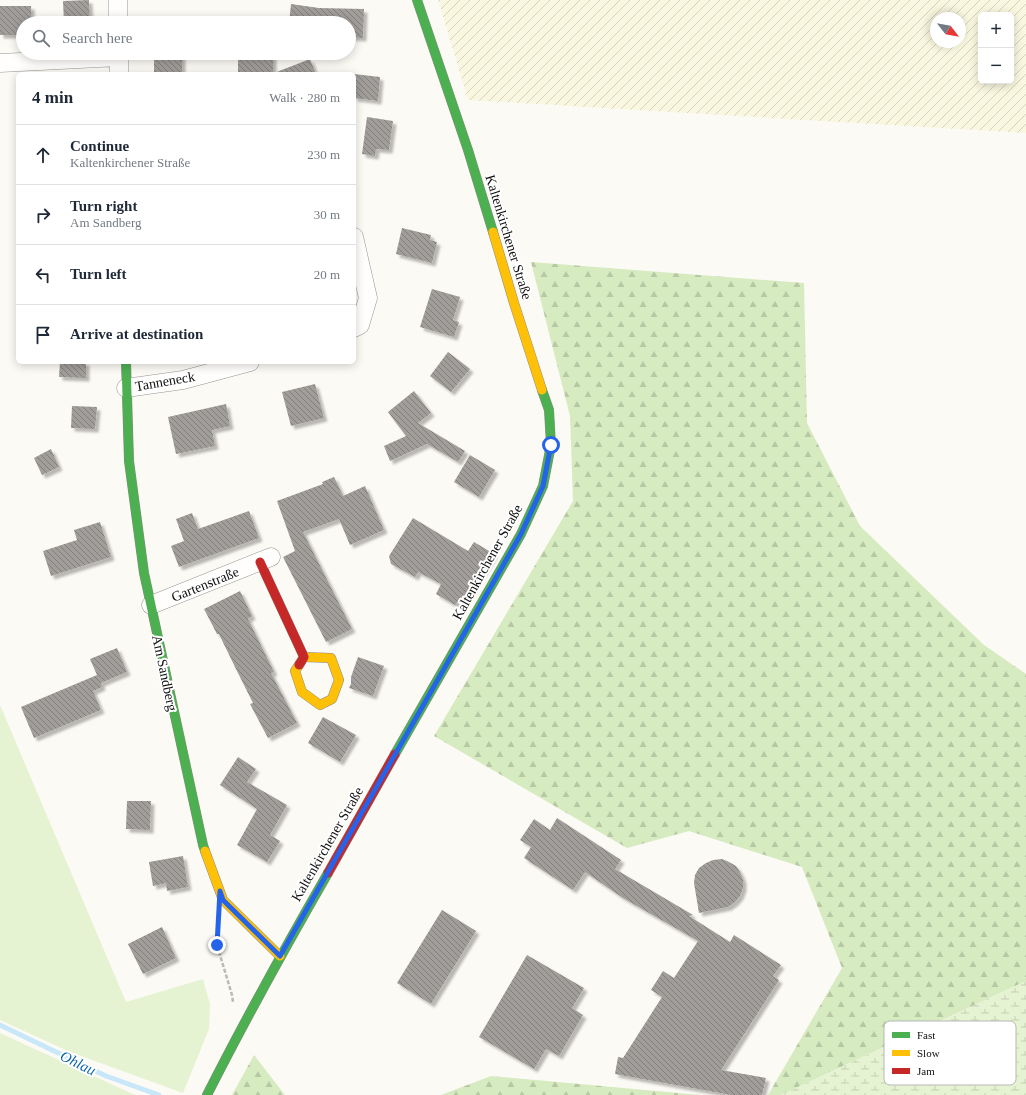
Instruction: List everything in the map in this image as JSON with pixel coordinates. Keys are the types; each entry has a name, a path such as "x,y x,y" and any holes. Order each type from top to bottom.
{"main road":[{"name":"Kaltenkirchener Straße","path":"207,1095 280,956 521,534 543,486 551,445 548,410 468,150 417,0"},
{"name":"Am Sandberg","path":"126,364 129,461 144,574 204,845 223,900 280,956"},
{"name":"Gartenstraße","path":"265,560 304,657"},
{"path":"304,657 331,658 339,680 332,699 320,705 302,692 295,671 304,657"}],"street":[{"path":"118,0 118,16"},
{"path":"0,62 119,61"},
{"path":"356,246 368,298 360,325 356,327"},
{"name":"Tanneneck","path":"126,388 183,380 243,364"},
{"name":"Gartenstraße","path":"151,606 265,560"}],"path":[{"path":"218,922 217,945 232,995 234,1007"}],"shaded area":[{"path":"438,0 1026,0 1026,133 468,100"}],"green space":[{"path":"531,262 804,283 807,423 860,526 984,645 1026,674 1026,981 940,1021 884,1021 884,1047 781,1095 768,1095 842,968 802,867 689,831 627,848 434,736 573,501 570,416"},
{"path":"0,705 126,1002 203,979 210,1004 209,1029 183,1093 70,1052 0,1020"},
{"path":"1026,981 1026,1095 781,1095 884,1047 884,1085 1016,1085 1016,1021 940,1021"},
{"path":"0,1033 135,1095 0,1095"},
{"path":"254,1055 285,1095 232,1095"},
{"path":"491,1076 700,1095 441,1095"}],"building":[{"path":"89,0 90,16 64,16 63,1"},
{"path":"291,4 319,8 364,9 363,38 356,38 356,16 290,16"},
{"path":"0,6 31,6 32,16 16,16 16,35 0,35"},
{"path":"154,60 182,60 182,72 154,72"},
{"path":"238,60 273,60 273,72 238,72"},
{"path":"310,60 315,72 277,72"},
{"path":"356,74 380,77 378,101 356,98"},
{"path":"367,117 393,121 389,150 376,149 375,156 362,154"},
{"path":"402,228 431,235 430,240 437,242 432,263 396,254"},
{"path":"432,289 460,297 453,320 459,322 454,337 420,327"},
{"path":"448,352 470,369 451,392 430,376"},
{"path":"60,364 86,364 86,378 59,377"},
{"path":"315,384 324,418 291,426 282,392"},
{"path":"414,391 431,413 418,423 465,451 458,462 427,444 390,461 384,446 406,436 388,412"},
{"path":"226,404 230,426 212,430 215,446 176,454 168,417"},
{"path":"72,406 97,407 95,429 71,428"},
{"path":"51,449 59,467 42,475 34,458"},
{"path":"470,455 495,470 479,497 454,482"},
{"path":"334,477 343,496 365,486 384,530 350,545 339,519 303,532 352,629 326,642 283,557 295,551 277,501 323,484 322,482"},
{"path":"249,511 259,538 179,567 171,546 184,541 176,519 192,513 198,529"},
{"path":"413,518 468,551 474,542 494,554 466,600 461,598 455,605 436,594 441,584 418,572 415,577 391,564 389,556"},
{"path":"100,522 111,557 51,576 43,551 77,540 74,530"},
{"path":"240,591 252,616 248,619 274,672 271,673 297,723 268,738 250,704 253,703 219,634 217,634 204,609"},
{"path":"117,648 127,672 101,683 102,687 93,691 101,710 34,738 21,707 97,675 90,659"},
{"path":"358,657 384,666 373,696 349,688"},
{"path":"323,717 356,735 340,762 308,743"},
{"path":"238,757 256,769 247,782 287,805 270,835 280,841 267,862 237,845 257,809 220,785"},
{"path":"127,801 151,801 150,830 126,829"},
{"path":"557,818 621,860 615,869 693,915 689,916 730,942 734,935 781,965 773,976 779,980 721,1070 766,1078 762,1095 731,1095 615,1074 618,1057 623,1058 662,997 651,990 663,971 674,978 698,941 623,898 585,872 573,890 524,858 531,847 520,840 534,819 550,830"},
{"path":"183,856 188,887 167,891 166,883 153,886 149,862"},
{"path":"722,859 736,866 740,872 743,880 743,888 740,896 728,907 699,913 694,883 695,875 699,868 706,863 713,860"},
{"path":"442,910 476,931 431,1004 397,983"},
{"path":"162,927 176,958 143,974 128,944"},
{"path":"527,955 584,988 572,1008 583,1015 559,1056 546,1049 534,1069 479,1037"}],"waterway":[{"name":"Ohlau","path":"0,1025 106,1076 159,1095"}],"traffic: fast":[{"path":"417,0 468,150 493,232"},
{"path":"126,364 129,461 144,573 205,851"},
{"path":"395,754 521,534 543,486 551,445 549,410 542,390"},
{"path":"207,1095 266,983 328,873"}],"traffic: slow":[{"path":"493,232 542,390"},
{"path":"299,665 295,671 302,692 320,705 332,699 339,680 331,658 304,657"},
{"path":"205,851 223,900 280,956"}],"traffic: jam":[{"path":"260,562 304,657 299,665"},
{"path":"328,873 395,754"}],"route":[{"path":"217,945 220,891 223,900 280,956 521,534 543,486 551,445"}]}
